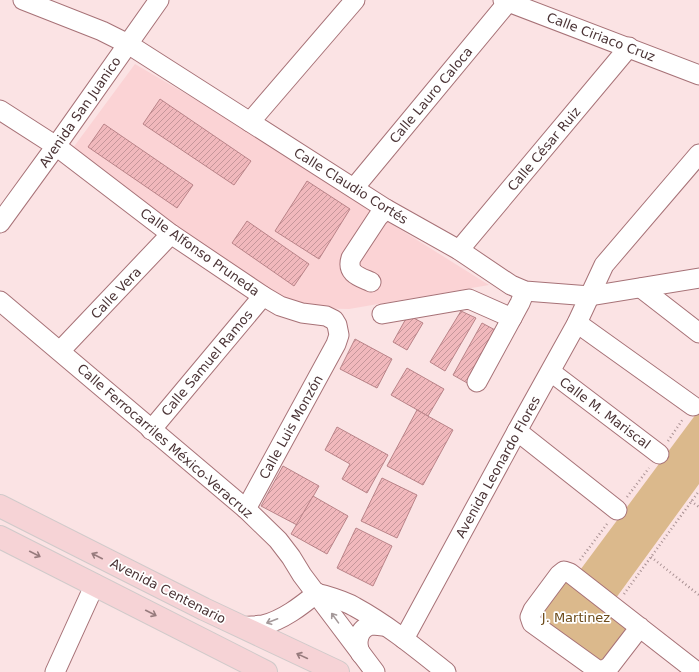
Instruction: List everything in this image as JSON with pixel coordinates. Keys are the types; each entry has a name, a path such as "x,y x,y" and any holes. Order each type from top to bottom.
{"main road":[{"name":"Avenida Centenario","path":"0,506 241,627 338,672"},
{"name":"Avenida Centenario","path":"0,536 266,672"}],"street":[{"name":"Calle Claudio Cortés","path":"23,0 102,31 128,44 386,209 459,250 510,285 525,291 590,296 699,278"},
{"name":"Avenida San Juanico","path":"0,223 159,0"},
{"path":"250,122 355,0"},
{"name":"Calle Ciriaco Cruz","path":"506,1 699,75"},
{"name":"Calle Lauro Caloca","path":"354,188 506,1"},
{"name":"Calle César Ruiz","path":"459,250 629,47"},
{"name":"Calle Alfonso Pruneda","path":"0,110 56,146 171,234 263,296 280,306 302,313 326,316 334,320 337,325 338,335 336,344"},
{"name":"Avenida Leonardo Flores","path":"404,639 517,431 551,372 577,323 604,265 699,154"},
{"path":"372,282 352,272 350,263 351,258 378,217 386,209"},
{"name":"Calle Vera","path":"60,351 171,234"},
{"path":"641,288 699,333"},
{"path":"477,382 525,291"},
{"name":"Calle Samuel Ramos","path":"151,430 263,296"},
{"path":"382,314 470,299 512,318"},
{"name":"Calle Ferrocarriles México-Veracruz","path":"0,301 246,509 278,540 375,672"},
{"path":"577,323 692,406"},
{"name":"Calle Luis Monzón","path":"246,509 336,344"},
{"name":"Calle M. Mariscal","path":"551,372 659,454"},
{"path":"517,431 617,510"},
{"path":"640,628 607,670 603,671 596,669 532,623 530,617 533,610 559,575 564,571 570,573 697,672"},
{"path":"55,672 94,584"},
{"path":"241,627 262,625 276,620 289,613 317,593 337,599 354,607 404,639 446,672"},
{"path":"361,654 357,644 362,630 372,625 385,626"}],"path":[{"path":"659,454 692,406"},
{"path":"615,608 699,491"},
{"path":"691,501 699,507"},
{"path":"651,557 699,595"}],"shaded area":[{"path":"135,64 251,132 350,198 489,285 349,309 306,308 265,292 67,156"}],"green space":[{"name":"J. Martinez","path":"699,410 699,484 608,609 635,632 601,672 530,622 567,577 572,581"}],"building":[{"path":"160,99 251,161 234,185 143,124"},
{"path":"104,124 193,185 177,208 88,147"},
{"path":"307,181 350,209 319,259 275,231"},
{"path":"247,221 309,264 294,286 232,243"},
{"path":"461,311 476,318 445,371 430,362"},
{"path":"408,315 423,323 407,350 393,342"},
{"path":"482,323 497,331 469,384 453,375"},
{"path":"355,339 392,359 377,388 340,369"},
{"path":"407,368 444,389 428,416 391,395"},
{"path":"417,410 453,430 423,485 387,466"},
{"path":"337,427 388,455 367,493 342,479 350,464 325,450"},
{"path":"283,466 319,486 297,525 261,506"},
{"path":"382,478 417,495 397,538 361,521"},
{"path":"313,496 348,516 327,554 291,534"},
{"path":"356,528 392,546 373,586 337,568"}]}
